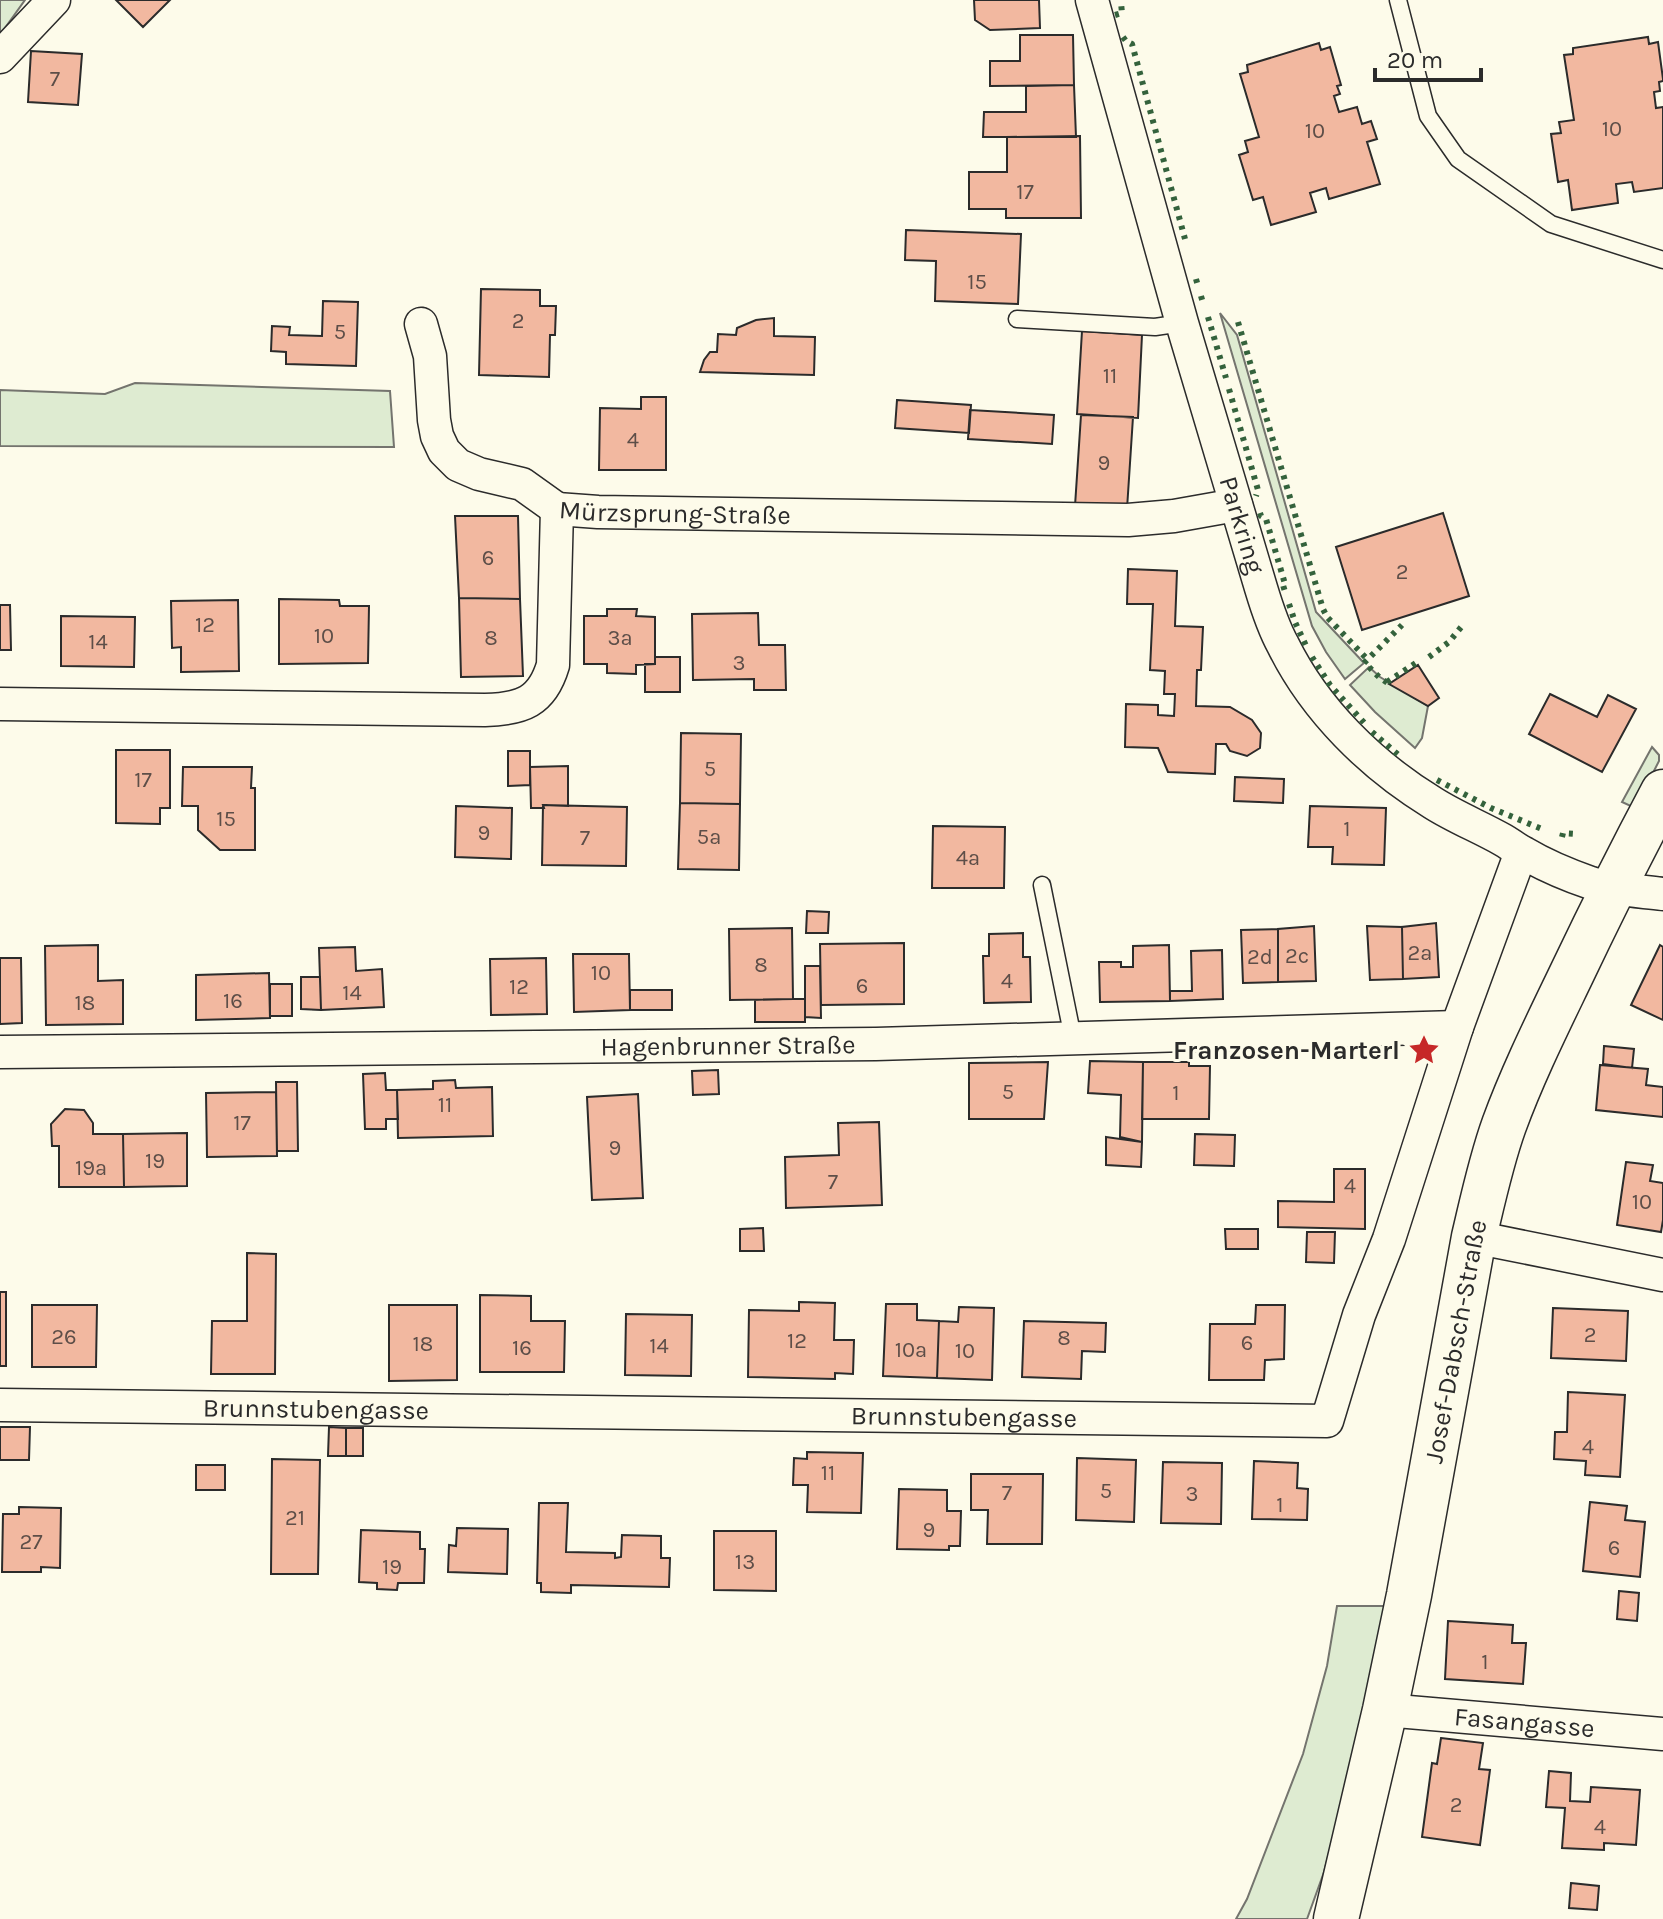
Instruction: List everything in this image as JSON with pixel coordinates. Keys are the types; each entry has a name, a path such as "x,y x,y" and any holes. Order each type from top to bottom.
{"main road":[{"name":"Josef-Dabsch-Straße","path":"1336,1919 1409,1595 1474,1237 1500,1140 1548,1022 1663,792"}],"street":[{"path":"0,57 54,0"},
{"name":"Parkring","path":"1092,0 1182,323 1270,617 1311,690 1356,743 1433,803 1521,852 1591,883 1663,894"},
{"path":"421,324 430,356 434,420 444,451 458,465 479,474 522,484 557,509"},
{"name":"Mürzsprung-Straße","path":"0,704 485,710 520,706 536,697 549,681 553,665 557,509 1128,520 1236,505"},
{"name":"Brunnstubengasse","path":"0,1405 1327,1421 1359,1315 1389,1239 1457,1027 1521,852"},
{"name":"Hagenbrunner Straße","path":"0,1052 876,1044 1457,1027"},
{"path":"1474,1237 1663,1275"},
{"name":"Fasangasse","path":"1385,1710 1663,1734"}],"lane":[{"path":"1398,0 1428,116 1458,159 1551,224 1663,260"},
{"path":"1017,319 1155,327 1182,323"},
{"path":"1042,885 1073,1038"}],"green space":[{"path":"0,0 25,0 0,35"},
{"path":"1220,313 1237,335 1316,612 1364,663 1345,679 1312,626"},
{"path":"135,383 390,391 394,447 0,446 0,390 105,394"},
{"path":"1369,667 1428,706 1422,738 1415,748 1350,685"},
{"path":"1652,747 1659,755 1659,761 1635,808 1622,802"},
{"path":"1337,1606 1393,1606 1324,1872 1307,1919 1236,1919 1247,1899 1303,1754 1327,1666"}],"building":[{"path":"116,0 170,0 143,27"},
{"path":"974,0 1039,0 1040,28 990,30 975,20"},
{"path":"1020,35 1073,35 1074,85 990,86 990,61 1020,61"},
{"path":"1648,37 1649,44 1658,42 1663,79 1659,82 1660,91 1654,92 1656,108 1663,107 1663,188 1634,192 1632,182 1616,184 1618,203 1572,210 1568,180 1558,182 1551,134 1561,133 1559,122 1574,120 1564,55 1573,54 1573,48"},
{"path":"1319,43 1321,50 1330,47 1341,85 1337,86 1340,94 1334,96 1339,112 1357,107 1362,124 1371,121 1377,139 1367,142 1380,184 1329,199 1326,188 1310,193 1316,212 1271,225 1263,197 1253,200 1239,155 1248,152 1245,141 1259,137 1240,74 1248,72 1247,65"},
{"path":"31,51 82,54 78,105 28,102"},
{"path":"1074,85 1076,137 983,137 984,112 1026,112 1026,86"},
{"path":"1080,136 1081,218 1006,218 1006,209 969,209 969,172 1007,172 1007,137"},
{"path":"906,230 1021,234 1018,304 935,301 936,261 905,260"},
{"path":"481,289 540,290 540,306 556,306 555,335 550,335 549,377 479,375"},
{"path":"323,301 358,302 356,366 286,364 286,352 271,351 272,326 290,327 289,335 322,336"},
{"path":"774,318 774,336 815,337 814,375 700,372 710,352 717,352 718,334 736,335 737,328 756,320"},
{"path":"1082,331 1142,335 1138,418 1077,414"},
{"path":"641,397 666,397 666,470 599,470 600,408 641,409"},
{"path":"897,400 971,405 969,433 895,428"},
{"path":"970,410 1054,415 1052,444 968,439"},
{"path":"1081,415 1133,417 1127,509 1075,506"},
{"path":"1443,513 1469,596 1362,630 1336,547"},
{"path":"455,516 518,516 520,599 459,598"},
{"path":"1128,569 1177,571 1175,626 1203,627 1196,706 1230,707 1252,720 1261,733 1260,748 1247,756 1230,751 1226,744 1216,744 1215,774 1168,772 1158,748 1125,747 1126,704 1158,705 1158,715 1174,716 1175,694 1164,694 1165,671 1150,670 1153,604 1127,604"},
{"path":"459,598 520,599 523,676 461,677"},
{"path":"279,599 339,600 340,606 369,606 368,663 279,664"},
{"path":"238,600 239,671 181,672 181,647 172,648 171,601"},
{"path":"0,605 10,605 11,650 0,650"},
{"path":"607,609 637,609 636,616 655,617 655,664 636,665 636,674 607,673 607,664 584,664 584,616 607,616"},
{"path":"758,613 759,645 785,645 786,690 754,690 754,679 693,680 692,614"},
{"path":"61,616 135,617 134,667 61,666"},
{"path":"655,657 680,657 680,692 645,692 645,664 655,664"},
{"path":"1418,665 1439,698 1428,706 1389,684"},
{"path":"1550,694 1597,717 1608,695 1636,709 1602,772 1529,734"},
{"path":"681,733 741,734 740,804 680,803"},
{"path":"116,750 170,750 170,808 160,808 160,824 116,823"},
{"path":"508,751 530,751 530,785 508,786"},
{"path":"568,766 568,806 531,808 530,767"},
{"path":"183,767 252,767 255,850 220,850 198,830 198,806 182,806"},
{"path":"1235,777 1284,779 1283,803 1234,801"},
{"path":"680,803 740,804 739,870 678,869"},
{"path":"543,805 627,807 626,866 542,865"},
{"path":"456,806 512,808 511,859 455,857"},
{"path":"1310,806 1386,808 1384,865 1332,864 1333,847 1308,847"},
{"path":"933,826 1005,827 1004,888 932,888"},
{"path":"807,911 829,912 828,933 806,933"},
{"path":"1436,923 1439,977 1403,979 1402,927"},
{"path":"1314,926 1316,981 1278,982 1278,929"},
{"path":"1367,926 1402,927 1403,979 1370,980"},
{"path":"792,928 793,999 730,1000 729,929"},
{"path":"1278,929 1278,982 1243,983 1241,930"},
{"path":"1023,933 1023,957 1030,957 1031,1002 984,1003 983,956 989,956 989,934"},
{"path":"904,943 904,1004 821,1005 820,944"},
{"path":"98,945 98,981 123,980 123,1024 46,1025 45,946"},
{"path":"1169,945 1170,1001 1100,1002 1099,962 1121,962 1121,967 1133,967 1133,946"},
{"path":"1660,945 1663,947 1663,1020 1631,1005"},
{"path":"355,947 356,971 382,969 384,1007 321,1010 319,948"},
{"path":"1222,950 1223,999 1170,1001 1170,991 1192,991 1191,951"},
{"path":"573,954 629,954 630,1010 574,1012"},
{"path":"0,958 21,958 22,1023 0,1024"},
{"path":"546,958 547,1014 491,1015 490,959"},
{"path":"805,966 820,966 821,1018 805,1017"},
{"path":"269,973 270,1018 196,1020 196,975"},
{"path":"301,977 320,977 321,1010 301,1009"},
{"path":"270,984 292,984 292,1016 270,1016"},
{"path":"630,990 672,990 672,1010 630,1010"},
{"path":"805,999 805,1022 755,1022 755,1000"},
{"path":"1604,1046 1634,1049 1632,1068 1603,1064"},
{"path":"1090,1061 1143,1062 1142,1142 1120,1137 1121,1095 1088,1093"},
{"path":"1048,1062 1044,1119 969,1119 969,1063"},
{"path":"1143,1062 1189,1062 1189,1066 1210,1066 1209,1119 1142,1119"},
{"path":"1600,1065 1648,1069 1646,1085 1663,1087 1663,1117 1596,1110"},
{"path":"718,1070 719,1094 693,1095 692,1071"},
{"path":"385,1073 386,1090 397,1090 398,1119 386,1119 386,1129 365,1129 363,1074"},
{"path":"455,1080 456,1088 492,1087 493,1136 398,1138 397,1090 433,1089 433,1081"},
{"path":"276,1082 297,1082 298,1151 277,1151"},
{"path":"276,1092 277,1156 207,1157 206,1093"},
{"path":"638,1094 643,1198 592,1200 587,1097"},
{"path":"65,1109 84,1110 93,1123 93,1134 123,1134 124,1187 59,1187 59,1146 52,1146 51,1124"},
{"path":"879,1122 882,1205 786,1208 785,1157 839,1155 838,1123"},
{"path":"187,1133 187,1186 124,1187 123,1134"},
{"path":"1195,1134 1235,1135 1234,1166 1194,1165"},
{"path":"1106,1137 1142,1142 1141,1167 1106,1165"},
{"path":"1626,1162 1653,1165 1650,1181 1663,1183 1661,1232 1617,1225"},
{"path":"1334,1169 1365,1169 1365,1229 1278,1227 1278,1201 1334,1202"},
{"path":"763,1228 764,1251 740,1251 740,1229"},
{"path":"1225,1229 1258,1229 1258,1249 1226,1249"},
{"path":"1307,1232 1335,1232 1334,1263 1306,1262"},
{"path":"247,1253 276,1254 275,1374 211,1374 212,1321 247,1321"},
{"path":"0,1292 6,1292 6,1366 0,1366"},
{"path":"480,1295 531,1296 531,1321 565,1321 564,1372 480,1372"},
{"path":"799,1302 835,1303 834,1340 854,1340 853,1374 835,1373 835,1379 748,1377 749,1310 799,1311"},
{"path":"886,1304 917,1304 917,1320 939,1321 937,1378 883,1376"},
{"path":"32,1305 97,1305 96,1367 32,1367"},
{"path":"389,1305 457,1305 457,1380 389,1381"},
{"path":"1256,1305 1285,1305 1284,1359 1265,1360 1264,1380 1209,1380 1210,1324 1255,1324"},
{"path":"959,1307 994,1308 992,1380 937,1378 939,1321 958,1322"},
{"path":"1553,1308 1628,1311 1626,1361 1551,1358"},
{"path":"626,1314 692,1315 691,1376 625,1375"},
{"path":"1024,1321 1106,1323 1105,1352 1082,1351 1081,1379 1022,1377"},
{"path":"1568,1392 1625,1395 1620,1477 1585,1475 1586,1461 1554,1459 1555,1432 1567,1432"},
{"path":"0,1427 30,1427 29,1460 0,1460"},
{"path":"329,1427 346,1428 346,1456 328,1456"},
{"path":"346,1428 363,1428 363,1456 346,1456"},
{"path":"807,1452 863,1453 861,1513 807,1512 808,1485 793,1485 794,1458 807,1459"},
{"path":"1077,1458 1136,1460 1134,1522 1076,1520"},
{"path":"272,1459 320,1460 318,1574 271,1574"},
{"path":"1254,1461 1298,1463 1297,1488 1308,1489 1307,1520 1252,1519"},
{"path":"1163,1462 1222,1463 1221,1524 1161,1523"},
{"path":"196,1465 225,1465 225,1490 196,1490"},
{"path":"971,1474 1043,1474 1042,1544 987,1544 988,1510 971,1510"},
{"path":"899,1489 947,1490 947,1511 961,1511 960,1546 949,1546 949,1550 897,1549"},
{"path":"1590,1502 1627,1506 1625,1520 1645,1522 1640,1577 1583,1571"},
{"path":"539,1503 568,1503 566,1552 615,1553 615,1558 621,1557 622,1535 661,1536 661,1558 670,1558 669,1587 571,1585 571,1593 541,1592 541,1583 537,1583"},
{"path":"19,1507 61,1508 60,1568 41,1567 41,1572 2,1572 3,1514 19,1514"},
{"path":"457,1528 508,1529 507,1574 448,1572 449,1545 456,1546"},
{"path":"361,1530 420,1532 420,1549 425,1549 424,1583 398,1583 397,1590 377,1589 377,1583 359,1582"},
{"path":"714,1531 776,1531 776,1591 714,1590"},
{"path":"1619,1591 1639,1593 1637,1621 1617,1619"},
{"path":"1448,1621 1513,1625 1512,1643 1526,1643 1523,1684 1445,1679"},
{"path":"1441,1738 1483,1743 1479,1769 1490,1770 1480,1845 1422,1837 1432,1763 1437,1764"},
{"path":"1549,1771 1571,1773 1570,1801 1590,1802 1591,1787 1640,1790 1636,1845 1604,1843 1604,1850 1562,1848 1565,1808 1546,1807"},
{"path":"1571,1883 1599,1886 1597,1910 1569,1908"}],"hedge":[{"path":"1115,15 1122,13 1121,3"},
{"path":"1123,37 1132,44 1185,239"},
{"path":"1196,279 1198,286"},
{"path":"1201,296 1203,303"},
{"path":"1208,317 1226,378"},
{"path":"1238,322 1326,615"},
{"path":"1229,389 1258,490 1256,496"},
{"path":"1260,513 1266,519 1286,595"},
{"path":"1289,604 1308,650"},
{"path":"1328,618 1367,659"},
{"path":"1364,663 1402,625"},
{"path":"1429,657 1449,642 1462,626"},
{"path":"1312,657 1330,685 1368,727"},
{"path":"1387,682 1419,661"},
{"path":"1369,667 1389,684"},
{"path":"1372,732 1402,758"},
{"path":"1437,780 1491,808 1542,829"},
{"path":"1562,837 1563,833 1578,834"}],"place":[{"name":"Franzosen-Marterl","path":"1424,1050"}]}
